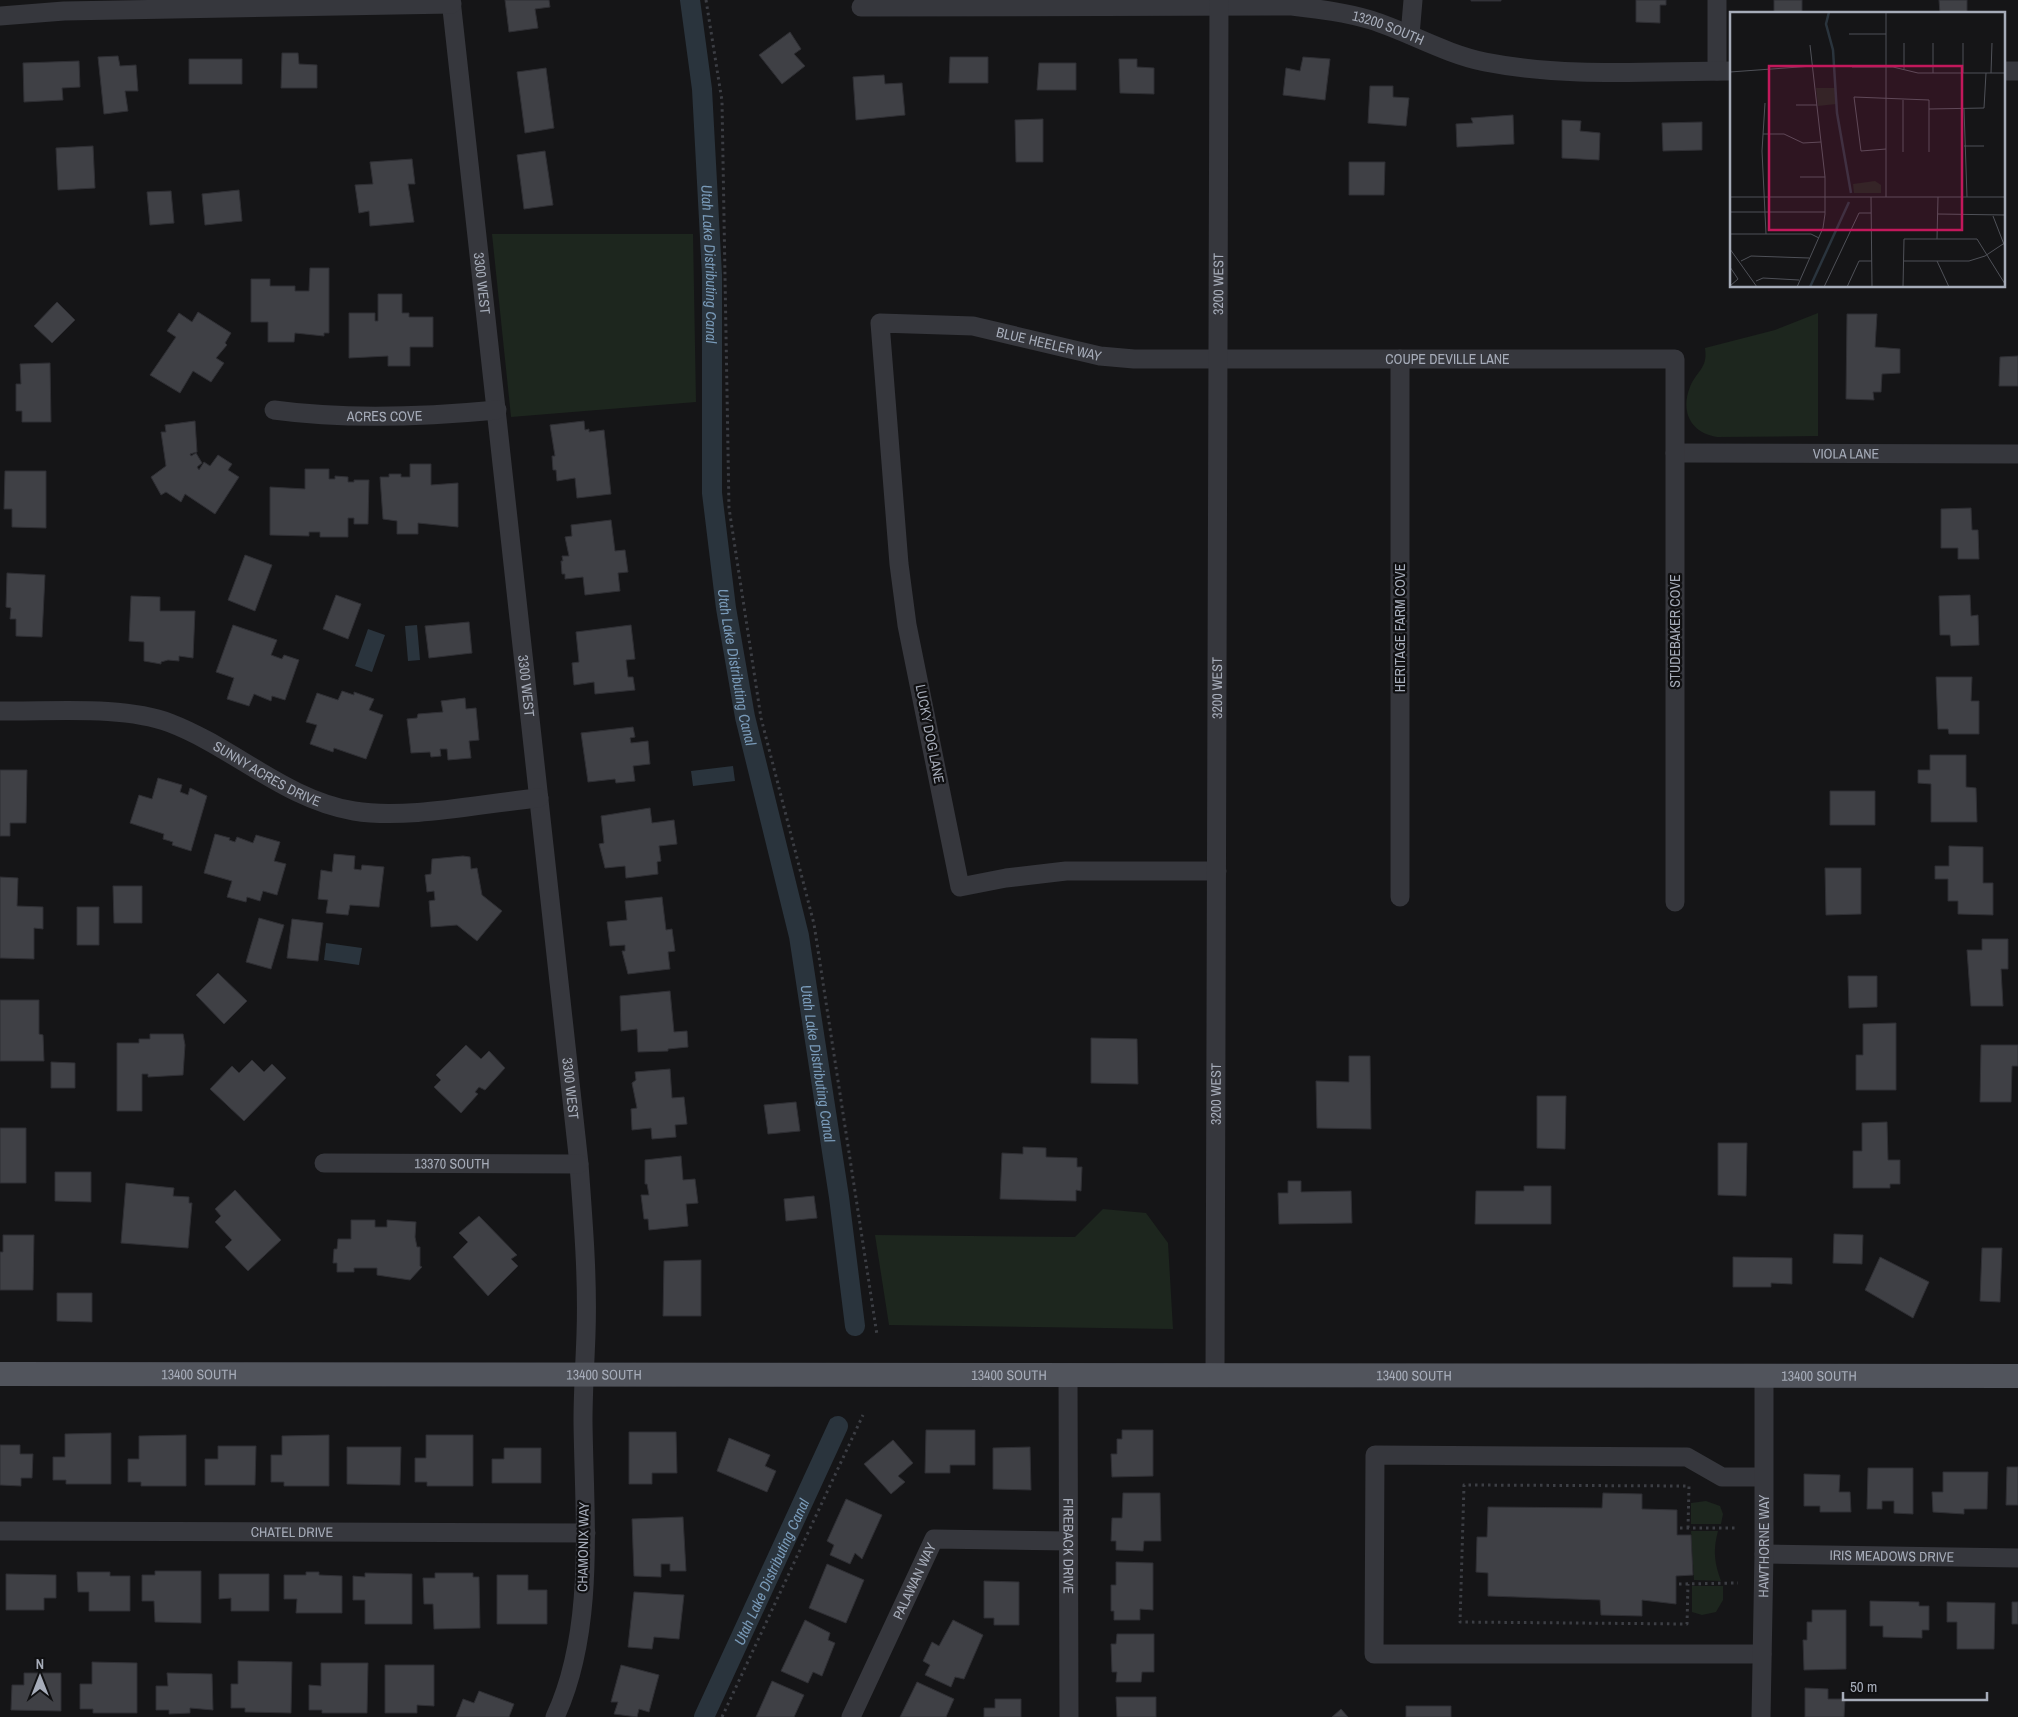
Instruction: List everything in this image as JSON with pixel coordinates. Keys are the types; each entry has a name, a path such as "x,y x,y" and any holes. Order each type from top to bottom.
{"main road":[{"name":"13400 SOUTH","path":"0,1374 2018,1376"}],"street":[{"path":"1410,35 1413,0"},
{"path":"1717,0 1724,71"},
{"path":"0,16 64,11 451,2"},
{"name":"3300 WEST","path":"451,2 580,1164 586,1334 583,1374"},
{"name":"13200 SOUTH","path":"861,7 1219,4 1292,6 1329,10 1370,20 1447,50 1483,61 1523,68 1557,71 1724,71"},
{"name":"3200 WEST","path":"1216,1376 1219,4"},
{"name":"BLUE HEELER WAY","path":"880,323 973,326 1100,356 1134,359 1219,358"},
{"name":"LUCKY DOG LANE","path":"880,323 893,496 905,608 960,887 1006,878 1066,871 1217,871"},
{"name":"COUPE DEVILLE LANE","path":"1219,358 1675,359"},
{"name":"HERITAGE FARM COVE","path":"1400,359 1400,897"},
{"name":"STUDEBAKER COVE","path":"1675,359 1675,902"},
{"name":"ACRES COVE","path":"274,410 314,415 433,415 496,410"},
{"name":"VIOLA LANE","path":"1675,453 2018,454"},
{"name":"SUNNY ACRES DRIVE","path":"0,711 117,713 151,717 189,732 308,797 331,806 354,811 404,813 539,798"},
{"name":"13370 SOUTH","path":"324,1163 580,1164"},
{"name":"CHAMONIX WAY","path":"555,1717 565,1695 580,1622 586,1533 583,1374"},
{"name":"FIREBACK DRIVE","path":"1068,1375 1069,1717"},
{"name":"HAWTHORNE WAY","path":"1761,1717 1764,1554 1764,1376"},
{"path":"1762,1654 1374,1654 1375,1455 1687,1457 1722,1477 1763,1476"},
{"name":"CHATEL DRIVE","path":"0,1531 586,1533"},
{"name":"PALAWAN WAY","path":"851,1717 934,1539 1068,1541"},
{"name":"IRIS MEADOWS DRIVE","path":"1764,1554 2018,1558"}],"path":[{"path":"706,0 722,101 729,508 761,718 814,924 877,1335"},
{"path":"722,1717 863,1414"},
{"path":"1688,1528 1689,1486 1464,1485 1460,1622 1687,1624 1688,1584"},
{"path":"1680,1528 1738,1528"},
{"path":"1679,1584 1738,1583"}],"shaded area":[{"path":"492,234 693,234 696,402 511,417"},
{"path":"1818,313 1818,436 1717,437 1708,435 1694,426 1687,413 1687,396 1693,381 1705,361 1705,348 1775,330"},
{"path":"417,625 420,660 408,661 405,626"},
{"path":"368,629 385,635 372,672 355,666"},
{"path":"733,766 735,781 693,786 691,771"},
{"path":"326,943 362,948 359,965 324,960"},
{"path":"1103,1209 1146,1213 1168,1243 1173,1329 889,1325 875,1235 1075,1237"},
{"path":"1706,1501 1720,1506 1723,1514 1721,1524 1691,1524 1691,1503"},
{"path":"1691,1531 1718,1531 1715,1556 1721,1581 1694,1580"},
{"path":"1692,1586 1723,1586 1723,1600 1716,1612 1702,1615 1692,1612"}],"building":[{"path":"505,0 549,0 550,7 535,9 538,28 509,32"},
{"path":"1501,0 1501,1 1471,1"},
{"path":"1636,0 1666,0 1666,5 1660,5 1660,23 1636,22"},
{"path":"1774,0 1802,0 1802,12 1774,12"},
{"path":"1939,0 1967,0 1967,12 1940,12"},
{"path":"790,32 801,49 794,54 805,66 782,84 759,55"},
{"path":"282,53 298,53 299,64 317,65 317,88 281,88"},
{"path":"118,56 120,66 136,65 138,91 125,91 128,111 104,114 98,57"},
{"path":"950,57 988,57 988,83 949,83"},
{"path":"1303,57 1330,59 1325,100 1283,95 1286,68 1300,71"},
{"path":"189,59 242,59 242,84 189,84"},
{"path":"1119,59 1137,59 1137,67 1154,68 1154,94 1120,93"},
{"path":"79,61 80,87 62,88 63,100 24,102 23,63"},
{"path":"1039,63 1076,63 1076,90 1037,90"},
{"path":"546,68 554,128 525,133 517,72"},
{"path":"884,75 885,84 902,83 905,115 856,120 853,77"},
{"path":"1370,86 1393,86 1393,97 1409,98 1406,126 1368,123"},
{"path":"1513,115 1514,144 1457,147 1456,124 1473,123 1471,118"},
{"path":"1043,119 1043,162 1016,162 1015,120"},
{"path":"1562,120 1581,121 1580,131 1600,133 1599,160 1562,158"},
{"path":"1702,122 1702,150 1663,151 1662,123"},
{"path":"93,146 95,188 58,190 56,148"},
{"path":"545,151 553,205 524,209 517,155"},
{"path":"412,159 415,184 408,184 414,222 370,226 369,211 359,213 355,185 373,184 370,162"},
{"path":"1349,162 1385,162 1384,195 1349,195"},
{"path":"239,190 242,221 205,225 202,194"},
{"path":"171,191 174,223 150,225 147,192"},
{"path":"310,268 329,268 329,333 324,333 324,336 295,333 294,342 268,342 268,322 251,322 251,279 270,279 270,286 295,286 295,291 309,291"},
{"path":"378,294 402,294 402,313 409,313 409,317 433,317 433,347 410,347 410,366 388,366 388,356 349,358 349,313 375,313 375,321 378,321"},
{"path":"57,302 75,320 52,343 34,326"},
{"path":"198,312 231,333 225,343 227,345 216,358 224,363 211,382 193,371 180,393 150,375 176,337 167,331 179,313 192,322"},
{"path":"1847,314 1877,314 1875,347 1900,349 1900,373 1882,374 1881,392 1873,392 1874,400 1846,399"},
{"path":"2018,356 2018,386 1999,386 2000,357"},
{"path":"50,363 51,422 22,422 22,411 16,411 16,384 21,384 20,364"},
{"path":"195,421 197,452 190,454 191,456 196,453 202,463 197,467 199,470 204,462 210,466 218,455 232,464 228,470 239,477 215,514 185,494 181,502 166,492 161,495 151,477 166,466 161,432 166,432 165,425"},
{"path":"584,421 585,430 589,429 589,432 604,430 611,494 577,498 575,478 557,481 556,470 553,470 552,456 555,456 550,425"},
{"path":"410,464 431,464 431,485 458,483 458,527 418,523 418,534 397,534 397,521 383,519 380,477 389,477 389,474 401,474 401,477 410,477"},
{"path":"305,469 329,469 329,479 335,479 335,476 348,477 348,482 369,480 368,524 354,524 354,518 348,518 348,537 320,537 320,532 309,532 309,536 270,535 270,487 305,489"},
{"path":"5,471 46,471 46,528 12,527 12,509 4,509"},
{"path":"1971,508 1972,530 1978,530 1979,559 1958,559 1958,548 1941,548 1941,509"},
{"path":"611,520 615,551 625,550 628,572 618,573 620,591 585,595 583,577 565,579 565,574 562,574 562,556 569,556 565,537 572,536 571,525"},
{"path":"245,555 272,565 255,611 228,600"},
{"path":"7,573 45,575 42,637 16,636 16,619 10,619 11,608 6,607"},
{"path":"336,595 361,604 348,639 323,629"},
{"path":"1970,595 1971,616 1978,615 1979,645 1951,646 1950,635 1940,635 1939,596"},
{"path":"131,596 160,597 160,611 195,611 193,658 179,656 179,661 168,660 161,662 161,664 144,661 144,642 129,641"},
{"path":"469,622 472,653 429,658 425,626"},
{"path":"233,625 277,640 271,655 282,659 284,655 299,660 285,700 272,696 271,701 254,694 249,706 227,699 234,678 216,672"},
{"path":"631,625 635,659 626,660 628,677 633,677 635,690 595,694 594,682 574,685 572,663 579,662 576,632"},
{"path":"1936,677 1972,677 1971,701 1979,701 1979,734 1949,734 1948,729 1938,729"},
{"path":"342,691 354,695 354,692 374,699 369,710 383,715 366,759 334,748 333,752 310,744 317,725 306,722 317,693 338,700"},
{"path":"465,698 466,709 476,708 479,740 469,741 471,758 448,760 447,749 440,749 441,756 431,757 430,752 411,753 407,719 417,718 418,714 443,712 441,701"},
{"path":"633,727 635,737 630,738 631,743 648,741 650,764 633,766 635,781 616,783 615,779 588,782 581,733"},
{"path":"1930,755 1966,755 1966,787 1976,788 1977,822 1931,822 1931,784 1918,783 1918,770 1930,770"},
{"path":"0,770 27,770 26,823 10,823 10,836 0,836"},
{"path":"158,778 182,785 180,792 188,795 190,788 207,796 191,851 172,845 173,842 163,839 164,834 130,823 139,795 152,799"},
{"path":"1830,791 1875,791 1875,825 1830,825"},
{"path":"650,808 652,823 674,820 677,844 659,846 661,861 657,862 658,874 626,878 625,866 605,868 599,844 604,843 601,816"},
{"path":"215,834 230,838 229,840 235,842 237,837 253,843 256,835 280,842 274,861 286,864 277,895 263,891 260,901 247,897 246,902 227,897 232,881 204,873"},
{"path":"1949,846 1983,847 1983,883 1993,883 1993,915 1958,914 1958,901 1948,901 1948,879 1935,879 1935,866 1949,866"},
{"path":"334,854 355,856 354,869 361,870 362,865 384,867 379,907 350,905 348,915 326,913 328,900 318,899 321,870 332,872"},
{"path":"470,857 471,869 477,868 482,895 502,911 477,941 457,925 431,927 429,901 435,900 434,891 427,892 425,875 431,874 432,859"},
{"path":"1825,868 1861,868 1861,914 1826,915"},
{"path":"0,877 18,878 17,906 43,907 43,929 34,928 34,959 0,958"},
{"path":"113,886 142,886 142,923 114,923"},
{"path":"662,897 666,930 672,929 675,951 668,952 670,969 628,974 622,951 625,951 625,945 610,946 607,922 627,920 625,901"},
{"path":"77,907 99,907 99,945 77,945"},
{"path":"259,918 284,925 271,969 246,962"},
{"path":"292,919 323,923 318,961 287,958"},
{"path":"1982,939 2008,939 2008,969 2001,969 2003,1006 1971,1006 1967,950 1982,950"},
{"path":"218,973 247,1001 224,1024 196,995"},
{"path":"1848,976 1877,976 1877,1007 1849,1008"},
{"path":"670,991 674,1032 687,1031 688,1047 668,1049 668,1051 638,1052 637,1029 621,1031 620,996"},
{"path":"0,1000 39,1000 39,1034 43,1035 44,1061 0,1061"},
{"path":"1896,1023 1896,1090 1856,1090 1856,1055 1863,1055 1863,1024"},
{"path":"150,1034 183,1034 185,1045 183,1075 148,1077 148,1074 142,1074 142,1111 117,1111 117,1043 139,1043 139,1039 150,1039"},
{"path":"1091,1038 1137,1039 1138,1084 1091,1083"},
{"path":"466,1045 481,1059 489,1051 505,1068 485,1090 479,1087 475,1092 478,1094 461,1113 434,1087 441,1080 436,1075"},
{"path":"1981,1045 2018,1045 2018,1066 2012,1066 2011,1102 1980,1102"},
{"path":"1349,1056 1370,1056 1371,1129 1317,1128 1316,1081 1349,1082"},
{"path":"252,1060 264,1072 272,1064 286,1078 244,1121 210,1089 232,1066 239,1073"},
{"path":"51,1062 75,1063 75,1088 51,1088"},
{"path":"670,1069 672,1098 684,1097 687,1124 675,1125 676,1137 652,1139 651,1128 632,1130 631,1109 637,1108 632,1083 636,1080 635,1072"},
{"path":"1537,1096 1566,1096 1565,1149 1537,1148"},
{"path":"796,1102 800,1131 768,1134 764,1105"},
{"path":"1887,1122 1888,1160 1900,1160 1900,1184 1890,1184 1890,1188 1853,1188 1853,1151 1862,1151 1862,1123"},
{"path":"0,1128 26,1128 26,1183 0,1183"},
{"path":"1718,1143 1747,1143 1746,1196 1718,1195"},
{"path":"1023,1147 1046,1148 1046,1157 1077,1158 1077,1167 1082,1167 1081,1191 1076,1190 1076,1201 1000,1199 1002,1153 1023,1154"},
{"path":"681,1156 683,1180 695,1179 698,1203 686,1204 688,1226 649,1230 648,1219 644,1219 641,1195 649,1195 647,1184 645,1184 645,1160"},
{"path":"55,1172 91,1172 91,1202 55,1201"},
{"path":"1288,1181 1301,1181 1301,1192 1351,1191 1352,1223 1279,1224 1278,1193 1288,1193"},
{"path":"126,1183 174,1188 173,1196 189,1197 189,1203 192,1203 188,1248 121,1243"},
{"path":"1524,1186 1551,1186 1551,1224 1475,1224 1476,1191 1524,1191"},
{"path":"235,1190 281,1240 248,1271 225,1247 232,1240 215,1222 221,1216 215,1209"},
{"path":"814,1196 817,1218 786,1221 784,1199"},
{"path":"479,1216 517,1255 511,1259 518,1266 488,1296 453,1257 468,1242 459,1233"},
{"path":"351,1220 375,1220 375,1227 387,1227 387,1220 416,1222 415,1237 417,1247 420,1247 420,1266 422,1267 410,1280 377,1275 377,1268 354,1268 354,1272 337,1272 337,1263 333,1263 334,1249 337,1249 338,1239 351,1239"},
{"path":"1834,1234 1863,1235 1862,1264 1833,1263"},
{"path":"3,1235 34,1235 33,1290 0,1290 0,1252 3,1252"},
{"path":"1982,1248 2002,1248 2000,1302 1980,1301"},
{"path":"1733,1257 1792,1258 1792,1284 1771,1283 1771,1287 1733,1287"},
{"path":"1880,1257 1929,1282 1913,1318 1865,1290"},
{"path":"701,1260 701,1316 663,1316 664,1261"},
{"path":"57,1293 92,1293 92,1322 57,1321"},
{"path":"926,1430 975,1430 975,1465 950,1465 950,1473 925,1473"},
{"path":"1122,1430 1153,1430 1153,1476 1112,1477 1111,1454 1117,1454 1117,1439 1122,1439"},
{"path":"629,1432 676,1432 677,1473 652,1473 652,1484 629,1484"},
{"path":"111,1433 111,1484 66,1484 66,1480 53,1480 53,1457 65,1457 65,1434"},
{"path":"186,1435 186,1486 141,1486 141,1482 128,1482 128,1459 139,1459 139,1436"},
{"path":"329,1435 329,1486 284,1486 284,1482 271,1482 271,1455 282,1455 282,1436"},
{"path":"426,1435 473,1435 473,1486 427,1486 427,1482 415,1482 415,1458 426,1458"},
{"path":"729,1438 770,1455 765,1466 776,1471 767,1492 717,1471"},
{"path":"893,1440 913,1463 898,1476 905,1482 891,1494 864,1464"},
{"path":"0,1445 20,1445 20,1454 33,1454 32,1478 21,1478 21,1486 0,1485"},
{"path":"218,1446 256,1446 255,1485 205,1485 205,1459 218,1459"},
{"path":"347,1447 401,1447 400,1485 347,1484"},
{"path":"1030,1447 1031,1490 993,1489 993,1448"},
{"path":"504,1448 541,1448 541,1483 492,1483 492,1459 504,1459"},
{"path":"2007,1467 2018,1467 2018,1505 2006,1505"},
{"path":"1868,1468 1913,1468 1913,1514 1894,1513 1894,1501 1882,1501 1882,1509 1867,1509"},
{"path":"1943,1472 1988,1472 1987,1509 1964,1509 1964,1514 1933,1512 1932,1492 1943,1492"},
{"path":"1804,1474 1840,1475 1839,1492 1850,1492 1851,1512 1820,1512 1820,1506 1804,1506"},
{"path":"1123,1493 1160,1493 1161,1541 1144,1541 1143,1551 1116,1550 1116,1541 1111,1541 1112,1518 1122,1518"},
{"path":"1603,1493 1642,1494 1642,1509 1677,1510 1677,1535 1691,1535 1693,1575 1676,1576 1676,1604 1642,1600 1642,1616 1601,1615 1600,1600 1488,1596 1488,1573 1476,1572 1477,1537 1487,1537 1488,1507 1602,1508"},
{"path":"846,1499 882,1515 862,1559 855,1553 850,1564 830,1555 834,1545 827,1541"},
{"path":"683,1517 686,1571 670,1571 670,1564 661,1564 661,1577 634,1576 632,1519"},
{"path":"1116,1562 1153,1563 1153,1610 1140,1609 1140,1620 1114,1620 1114,1611 1111,1611 1111,1585 1116,1585"},
{"path":"827,1564 864,1580 846,1623 809,1608"},
{"path":"155,1571 201,1571 201,1623 155,1622 154,1601 142,1601 142,1575 155,1575"},
{"path":"77,1572 110,1572 110,1576 130,1576 130,1611 89,1611 89,1592 78,1592"},
{"path":"306,1572 319,1572 319,1575 342,1576 342,1613 296,1613 297,1599 284,1599 284,1575 306,1575"},
{"path":"365,1573 412,1574 412,1624 365,1624 365,1600 353,1600 353,1576 365,1577"},
{"path":"435,1573 473,1573 473,1577 479,1577 480,1628 434,1629 433,1604 424,1604 423,1578 435,1578"},
{"path":"6,1574 56,1575 56,1598 44,1598 44,1610 6,1610"},
{"path":"219,1574 269,1574 269,1611 231,1611 231,1598 219,1599"},
{"path":"497,1575 528,1575 528,1590 547,1590 547,1624 497,1624"},
{"path":"984,1581 1019,1582 1019,1625 994,1625 994,1618 984,1618"},
{"path":"634,1592 684,1595 679,1639 654,1637 652,1649 628,1647"},
{"path":"1870,1601 1919,1602 1919,1606 1929,1606 1929,1630 1922,1630 1922,1638 1883,1637 1883,1626 1870,1626"},
{"path":"1947,1602 1995,1603 1994,1649 1957,1649 1957,1622 1947,1622"},
{"path":"2012,1602 2018,1602 2018,1624 2012,1624"},
{"path":"1812,1610 1846,1610 1846,1669 1804,1670 1803,1640 1807,1640 1807,1622 1812,1622"},
{"path":"805,1620 830,1633 828,1640 835,1643 822,1676 813,1672 808,1683 781,1671"},
{"path":"953,1620 983,1635 964,1679 955,1677 951,1687 925,1675 930,1665 923,1661 932,1642 939,1646"},
{"path":"1117,1634 1154,1634 1154,1672 1142,1672 1141,1682 1116,1682 1117,1672 1112,1672 1111,1644 1116,1644"},
{"path":"238,1661 292,1662 291,1713 245,1712 245,1708 231,1708 231,1684 238,1684"},
{"path":"92,1662 137,1663 137,1713 93,1713 93,1709 80,1709 80,1684 92,1684"},
{"path":"321,1663 368,1663 367,1713 322,1713 322,1710 309,1710 309,1685 321,1686"},
{"path":"385,1665 434,1665 434,1706 417,1705 417,1713 385,1713"},
{"path":"621,1665 659,1675 649,1712 639,1709 637,1717 614,1714 618,1702 611,1702"},
{"path":"24,1673 61,1673 61,1711 11,1710 12,1685 24,1685"},
{"path":"167,1673 212,1674 213,1710 190,1708 190,1713 169,1714 169,1710 156,1710 156,1686 168,1686"},
{"path":"772,1681 804,1695 794,1717 756,1717"},
{"path":"917,1682 954,1699 946,1717 900,1717"},
{"path":"1805,1688 1828,1689 1828,1699 1845,1699 1844,1717 1805,1717"},
{"path":"479,1691 514,1704 509,1717 456,1717 463,1699 474,1703"},
{"path":"1116,1697 1156,1697 1156,1717 1117,1717"},
{"path":"995,1699 1021,1699 1021,1717 984,1717 984,1708 995,1708"},
{"path":"1406,1706 1451,1706 1451,1717 1406,1717"},
{"path":"1341,1709 1348,1717 1332,1717"}],"waterway":[{"name":"Utah Lake Distributing Canal","path":"690,0 702,89 712,275 712,493 726,608 745,717 799,936 839,1197 855,1326"},
{"name":"Utah Lake Distributing Canal","path":"704,1717 838,1426"}]}
